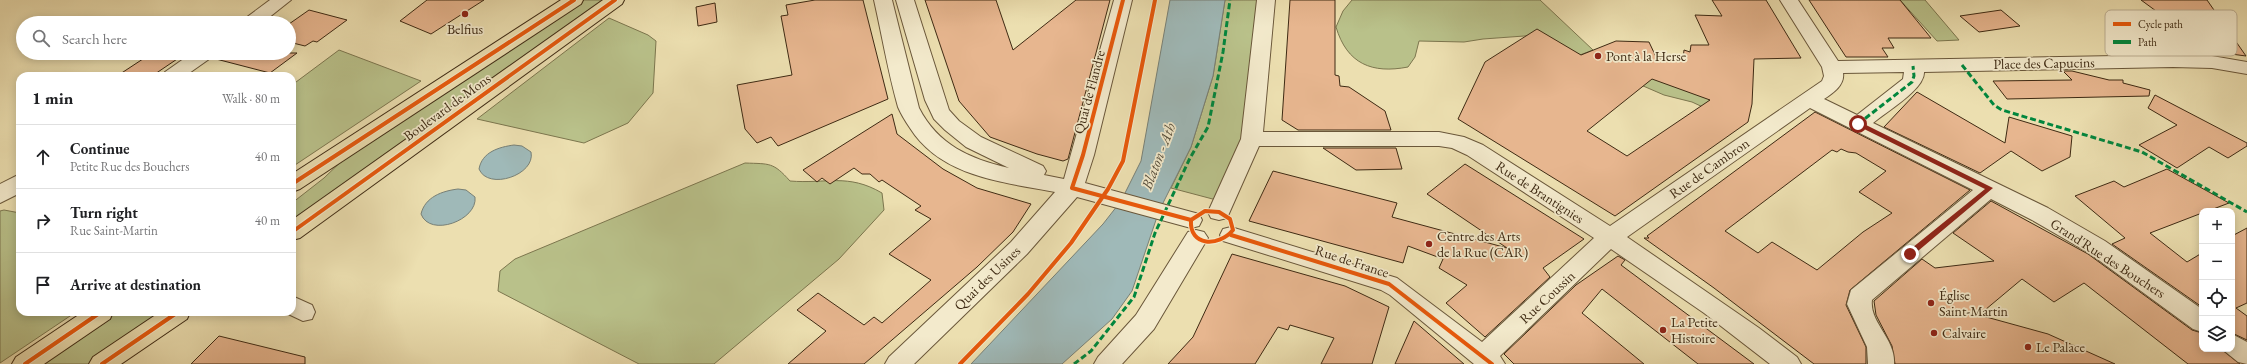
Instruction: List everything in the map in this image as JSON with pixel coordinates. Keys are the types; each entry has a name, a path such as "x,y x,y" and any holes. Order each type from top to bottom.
{"main road":[{"name":"Boulevard de Mons","path":"296,181 574,0"},
{"name":"Boulevard de Mons","path":"296,229 615,0"},
{"path":"25,364 95,316"},
{"path":"102,364 172,316"}],"street":[{"path":"259,16 282,0"},
{"path":"883,0 909,108 917,124 931,141 949,156 970,166 1072,188 1169,214 1194,229 1215,242 1231,235 1233,230 1230,219 1219,212 1205,211 1194,229 1145,322 1108,364"},
{"path":"905,0 935,100 942,115 953,127 985,148 1072,188"},
{"name":"Quai de Flandre","path":"1072,188 1091,125 1123,0"},
{"path":"1219,212 1252,139 1266,0"},
{"path":"1788,0 1832,67"},
{"path":"178,72 195,60"},
{"name":"Place des Capucins","path":"1832,67 2189,61 2212,62 2247,68"},
{"path":"1858,124 1912,82 1914,76 1913,66"},
{"name":"Rue de Cambron","path":"1610,237 1830,85 1834,76 1832,67"},
{"name":"Grand'Rue des Bouchers","path":"1808,99 2040,214 2097,247 2199,320"},
{"name":"Rue de Brantignies","path":"1252,139 1439,139 1456,142 1475,150 1610,237 1725,317 1788,364"},
{"path":"0,196 16,185"},
{"name":"Quai des Usines","path":"898,364 1019,248 1072,188"},
{"path":"1881,364 1881,352 1861,308 1860,296 1990,188"},
{"name":"Rue de France","path":"1231,235 1389,284 1487,360"},
{"name":"Rue Coussin","path":"1487,360 1610,237"},
{"path":"2235,346 2247,354"}],"green space":[{"path":"580,0 606,0 296,222 296,200 324,178 349,154"},
{"path":"1225,0 1266,0 1252,139 1224,202 1171,188 1191,147 1213,76"},
{"path":"1352,0 1540,0 1593,50 1580,55 1538,35 1464,42 1419,41 1415,57 1408,67 1383,69 1372,67 1363,64 1354,58 1341,40 1336,27 1343,11"},
{"path":"1900,0 1925,0 1959,40 1937,41"},
{"path":"609,18 648,35 656,41 653,93 628,123 584,143 477,119"},
{"path":"339,50 421,81 296,164 296,82"},
{"path":"1616,57 1711,97 1709,101 1742,125 1692,102 1664,95 1597,66"},
{"path":"745,163 766,164 775,167 790,181 847,181 870,187 882,193 884,210 839,259 714,364 639,364 498,291 500,271 515,259"},
{"path":"4,210 16,212 16,316 70,316 0,363 0,211"},
{"path":"107,316 160,316 89,364 38,364"}],"water":[{"name":"Blaton - Ath","path":"1170,0 1225,0 1213,76 1191,147 1159,211 1132,291 1112,319 1062,364 971,364 1103,224 1121,201 1141,161"},
{"path":"514,145 522,146 531,152 531,160 526,167 519,173 501,179 492,179 484,176 479,169 487,154 503,147"},
{"path":"458,189 466,190 475,197 474,205 469,213 462,219 443,225 434,225 426,221 421,214 426,203 430,199 440,193"}],"building":[{"path":"427,0 484,0 431,34 400,21"},
{"path":"815,0 863,0 888,99 778,146 771,137 757,143 745,129 737,85 792,75 781,16 788,15 786,5"},
{"path":"925,0 996,0 1013,50 1076,0 1110,0 1068,159 1063,161 1037,154 990,137 959,101"},
{"path":"1290,0 1335,0 1335,75 1339,76 1340,86 1349,87 1385,111 1391,130 1298,130 1282,120"},
{"path":"1712,0 1766,0 1801,58 1754,59 1752,104 1748,122 1615,216 1458,119 1485,62 1537,29 1581,55 1616,41 1649,42 1657,59 1683,59 1684,50 1690,52 1691,45 1709,45 1695,15 1722,16","holes":["1652,79 1710,100 1627,156 1587,131"]},
{"path":"1809,0 1900,0 1931,38 1888,38 1894,48 1882,48 1888,57 1846,57"},
{"path":"2141,0 2207,0 2214,10 2155,10"},
{"path":"715,3 717,22 698,26 696,7"},
{"path":"309,10 347,20 317,42 313,41 305,46 296,44 296,19"},
{"path":"2001,10 2020,26 1979,32 1960,16"},
{"path":"2237,43 2246,56 2237,55"},
{"path":"141,60 176,60 158,72 123,72"},
{"path":"220,60 288,60 271,72"},
{"path":"2063,71 2072,71 2109,80 2123,80 2123,83 2150,90 2149,96 2007,99 1993,81 2072,80"},
{"path":"1917,92 2005,143 2009,117 2072,136 2070,157 2042,171 2011,151 1980,173 1884,127"},
{"path":"2155,95 2247,143 2247,146 2228,158 2209,147 2177,168 2139,145 2177,125 2148,108"},
{"path":"1815,112 1970,190 1850,290 1846,305 1866,347 1866,364 1814,364 1714,288 1644,238 1649,238 1647,236","holes":["1841,149 1856,153 1886,171 1859,192 1892,213 1863,232 1817,270 1772,242 1758,253 1725,231 1832,150 1837,152"]},
{"path":"892,114 897,134 943,169 977,188 1031,204 1013,232 977,267 864,364 788,364 826,331 797,310 818,293 864,325 874,317 882,323 931,280 889,254 931,219 915,210 921,206 882,180 879,182 870,174 862,174 854,168 830,184 822,178 817,182 803,170"},
{"path":"1323,148 1396,148 1402,169 1356,170"},
{"path":"1465,164 1584,239 1543,268 1550,277 1485,337 1446,303 1467,285 1439,268 1443,259 1408,246 1403,263 1249,221 1273,171 1397,203 1392,217 1507,248 1427,194"},
{"path":"2167,169 2229,203 2216,208 2199,208 2199,214 2150,233 2187,262 2199,255 2199,305 2112,244 2125,238 2075,196 2114,181 2124,187"},
{"path":"1991,201 2088,254 2192,330 2199,332 2199,352 2225,352 2240,364 2188,364 2084,283 2054,302 2022,279 1979,315 2048,334 2115,364 1895,364 1892,346 1876,315 1874,301 1922,259 1935,268 1994,261 1953,233"},
{"path":"2247,228 2247,303 2236,308 2247,316 2247,340 2235,334 2235,234"},
{"path":"1232,254 1345,286 1389,307 1372,364 1321,364 1334,338 1290,325 1288,330 1278,327 1255,364 1168,364 1193,337"},
{"path":"1618,256 1625,260 1621,265 1754,364 1698,364 1602,289 1582,313 1644,364 1514,364 1504,354 1576,285"},
{"path":"1414,321 1436,340 1464,364 1395,364"},
{"path":"219,336 305,357 305,364 191,364"}],"marked path":[{"path":"1074,364 1091,351 1134,297 1155,233 1190,158 1208,127 1223,52 1230,0"},
{"path":"1962,65 1994,105 2002,110 2142,152 2247,212"},
{"path":"1858,124 1912,82 1914,76 1913,66"}],"cycle path":[{"path":"296,181 574,0"},
{"path":"296,229 615,0"},
{"path":"1123,0 1083,155 1072,188 1191,220"},
{"path":"960,364 1028,294 1050,268 1071,243 1108,189 1123,161 1155,0"},
{"path":"1205,211 1219,212 1230,219 1233,230 1228,236 1221,240 1206,242 1193,234 1190,228 1191,220 1205,211"},
{"path":"1231,235 1389,284 1398,289 1492,364"},
{"path":"25,364 95,316"},
{"path":"102,364 172,316"}],"place":[{"name":"Belfius","path":"465,14"},
{"name":"Pont à la Herse","path":"1598,56"},
{"name":"Centre des Arts de la Rue (CAR)","path":"1429,244"},
{"name":"Église Saint-Martin","path":"1931,303"},
{"name":"La Petite Histoire","path":"1663,330"},
{"name":"Calvaire","path":"1934,333"},
{"name":"Le Palace","path":"2028,347"}],"route":[{"path":"1858,124 1990,188 1910,254"}]}
